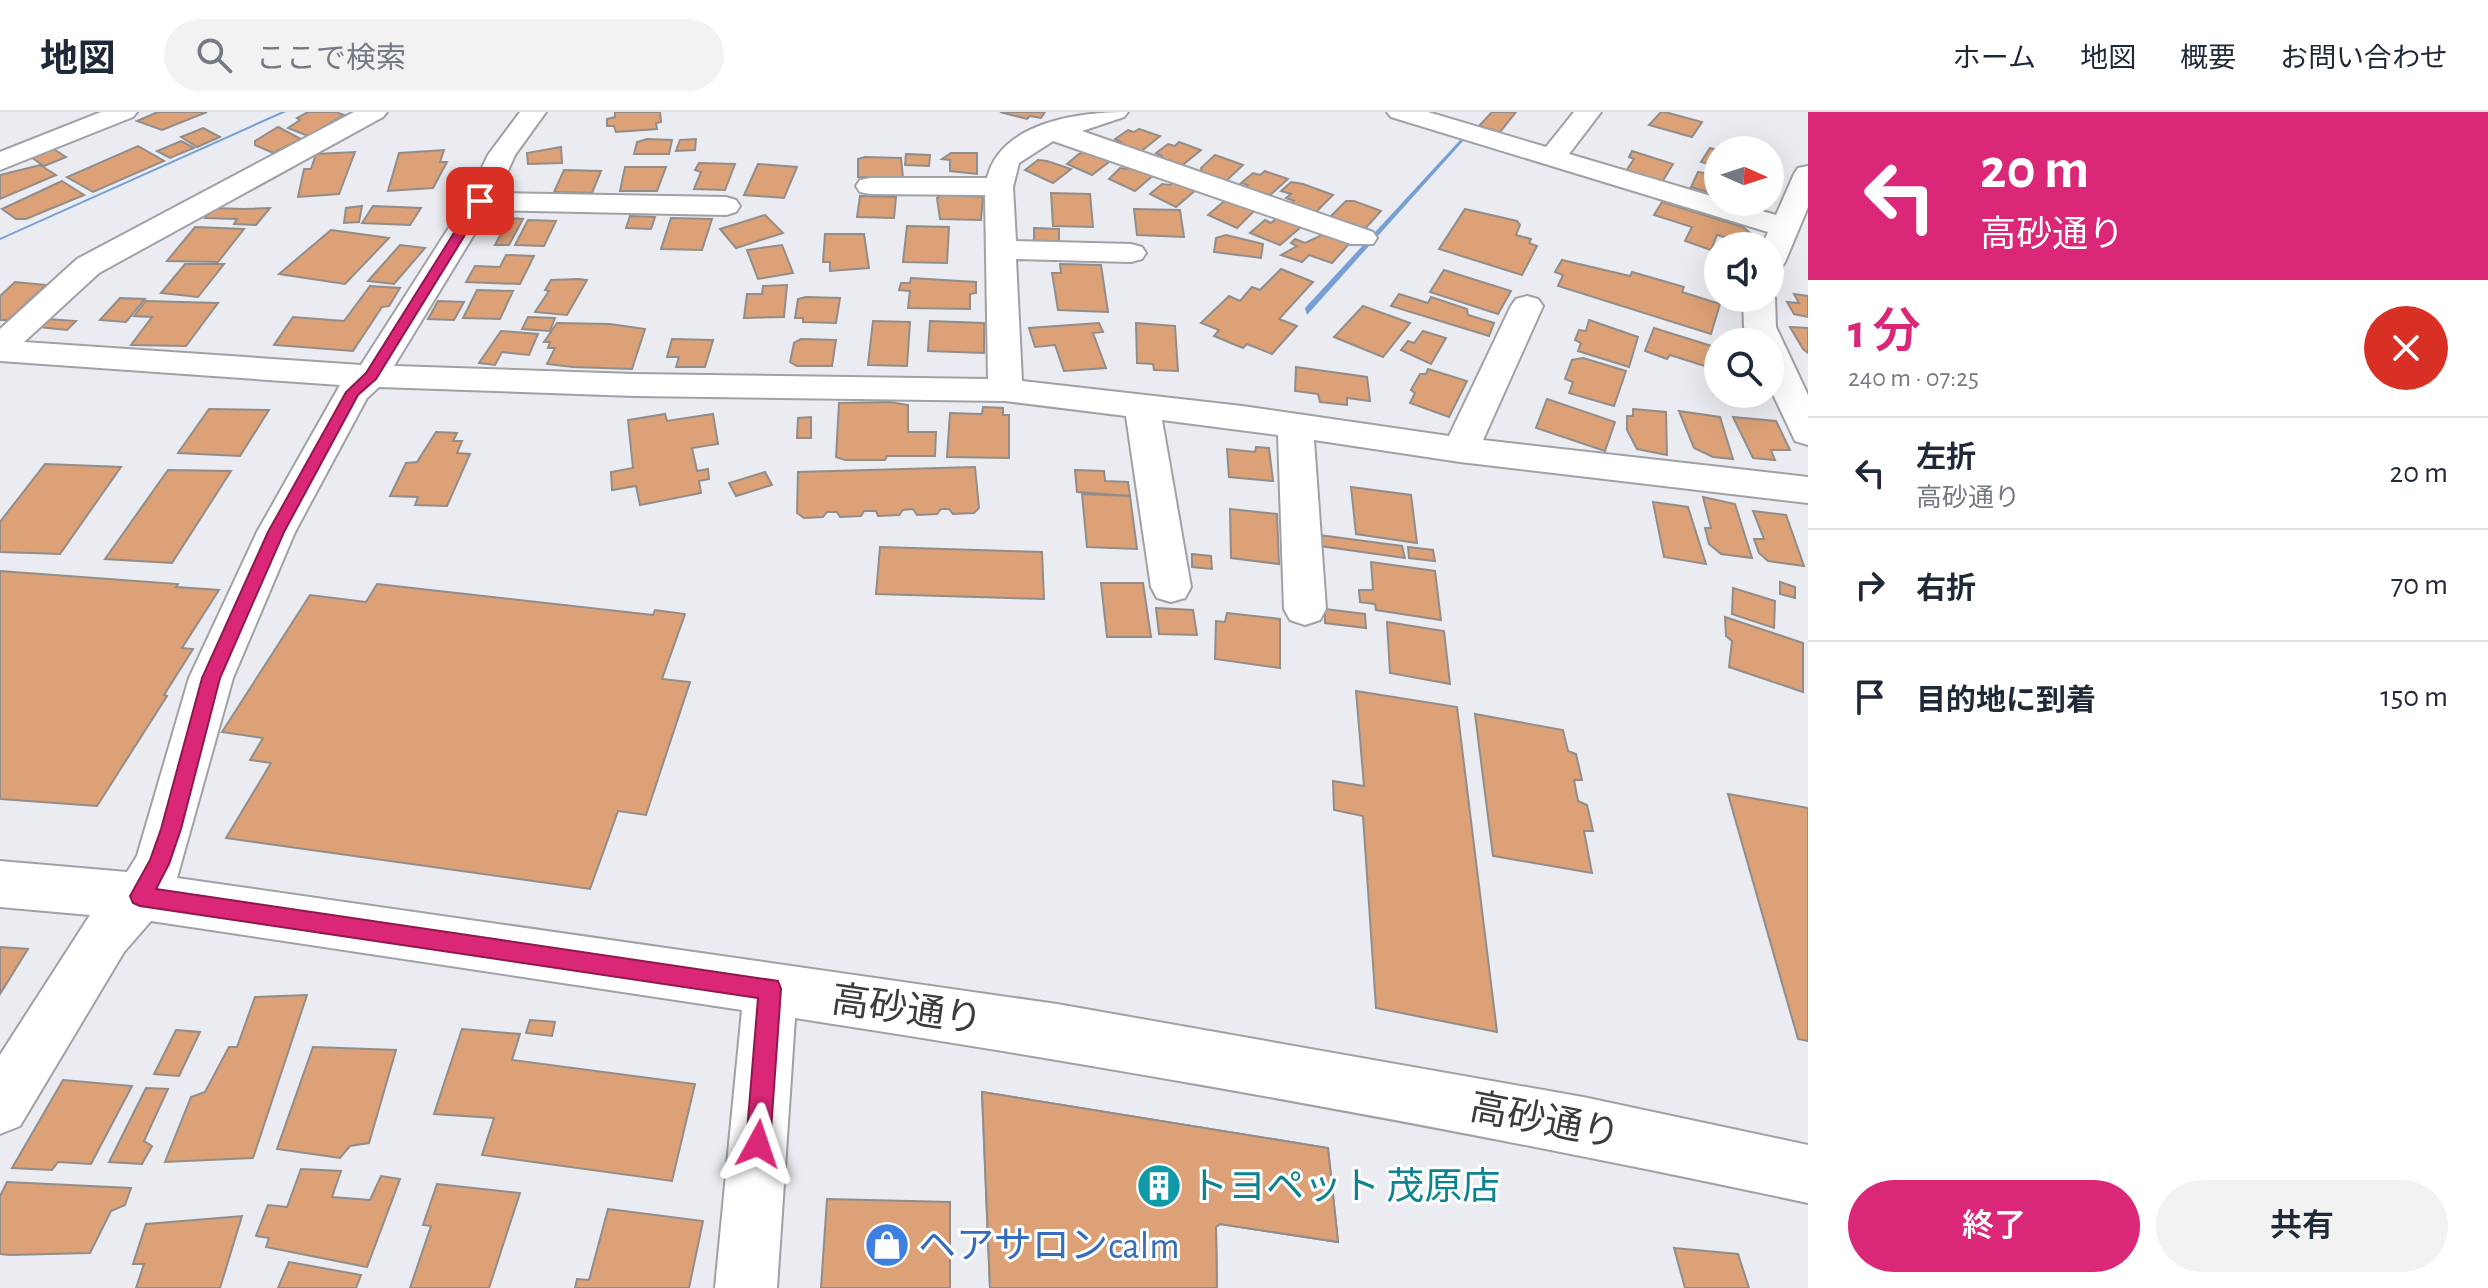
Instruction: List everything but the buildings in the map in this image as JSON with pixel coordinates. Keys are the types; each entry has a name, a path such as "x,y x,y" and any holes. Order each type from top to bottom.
{"street":[{"path":"0,162 124,112"},
{"path":"0,349 88,266 374,112"},
{"path":"1005,390 999,187 1009,157 1060,132 1115,112"},
{"path":"1400,112 1783,227"},
{"path":"1552,157 1588,112"},
{"path":"0,1106 106,935 140,896 159,864 211,678 263,561 353,392 371,376 480,201 519,118"},
{"path":"1060,132 1362,238"},
{"path":"1781,232 1808,174"},
{"path":"870,186 999,187"},
{"path":"480,201 726,206"},
{"path":"1001,250 1131,253"},
{"path":"1460,450 1527,306"},
{"path":"0,349 371,376 634,385 1005,390 1460,450 1808,490"},
{"path":"1784,381 1808,433"},
{"path":"1142,406 1171,587"},
{"path":"1295,426 1305,609"},
{"name":"高砂通り","path":"0,884 140,896 1057,1031 1583,1126 1808,1174"},
{"path":"746,1288 770,989"}],"water":[{"path":"286,112 0,240 0,238"},
{"path":"1461,139 1464,140 1307,315 1305,308"}],"place":[{"name":"トヨペット 茂原店","path":"1159,1186"},
{"name":"ヘアサロンcalm","path":"887,1245"}],"route":[{"path":"480,201 371,376 353,392 276,532 211,678 171,829 159,864 140,896 770,989 758,1144"}]}
